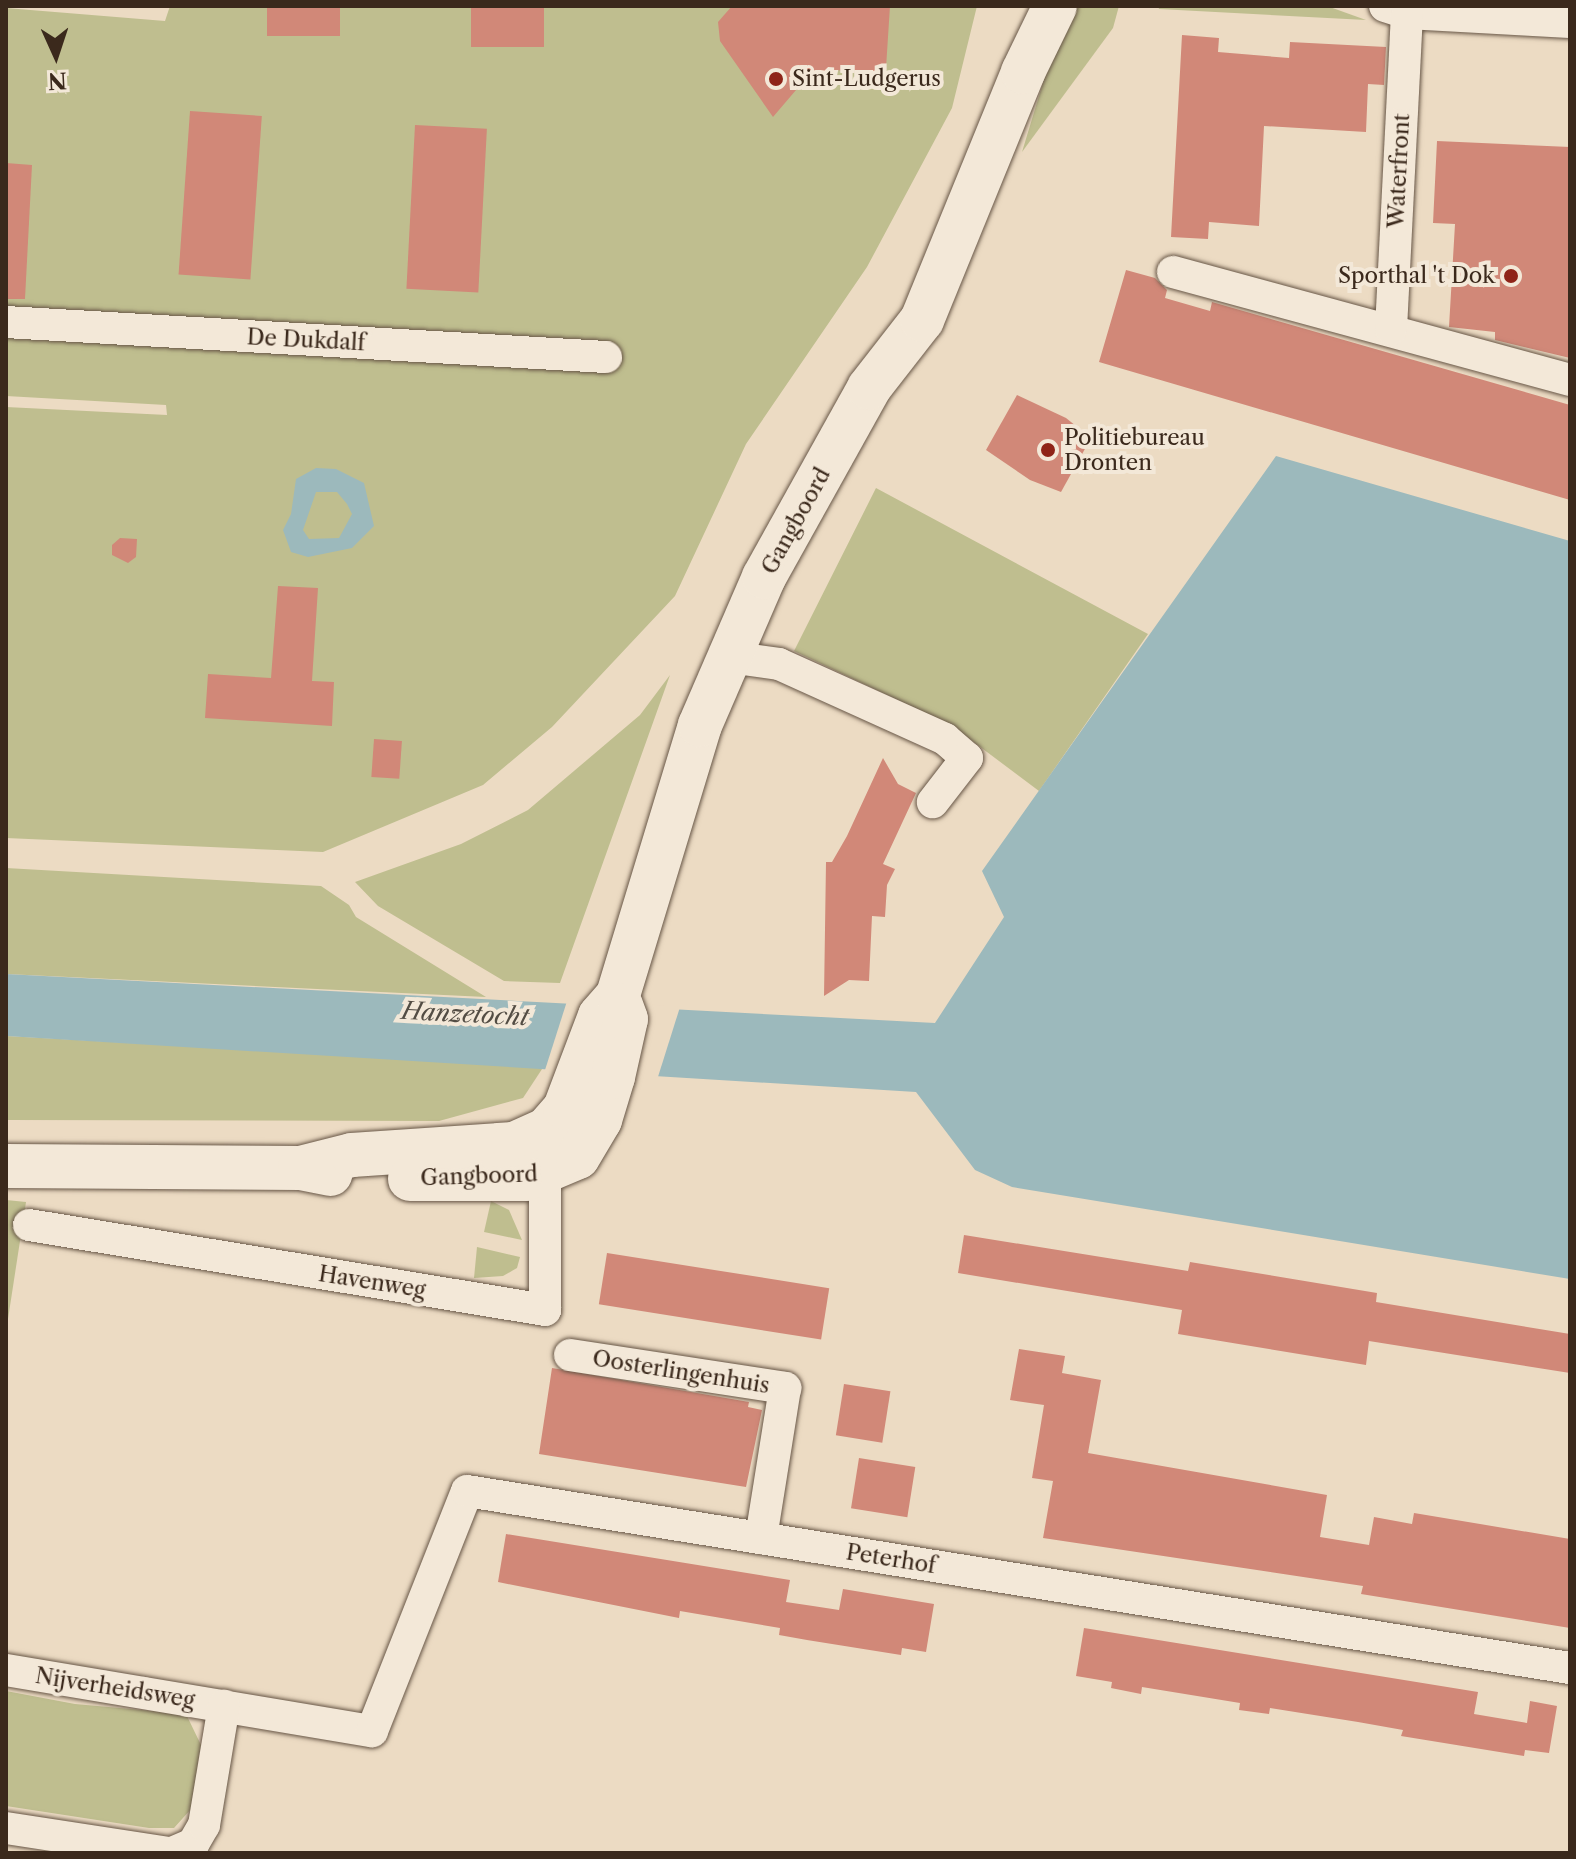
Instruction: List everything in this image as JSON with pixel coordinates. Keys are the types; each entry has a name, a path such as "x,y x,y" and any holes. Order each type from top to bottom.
{"main road":[{"name":"Gangboord","path":"1023,72 1027,6"},
{"name":"Gangboord","path":"6,1166 300,1168 363,1178 478,1181 540,1156 565,1108 596,1076 600,1016 622,980 700,725 764,577 869,388 922,320 1023,72 1055,6"}],"street":[{"path":"1396,10 1570,22"},
{"name":"Waterfront","path":"1391,329 1396,10"},
{"path":"1173,272 1570,380"},
{"name":"De Dukdalf","path":"6,322 606,357"},
{"path":"729,657 779,664 945,739 967,758 933,802"},
{"name":"Havenweg","path":"29,1225 545,1310 540,1156"},
{"name":"Oosterlingenhuis","path":"570,1355 785,1388 761,1538"},
{"name":"Peterhof","path":"372,1731 467,1491 1570,1668"},
{"name":"Nijverheidsweg","path":"6,1670 372,1731"},
{"name":"Nijverheidsweg","path":"6,1828 171,1853 193,1844 204,1825 224,1706"}],"shaded area":[{"path":"170,6 977,6 952,108 867,267 746,444 675,596 552,727 483,785 323,852 6,838 6,407 167,415 166,405 6,396 6,8 165,21"},
{"path":"1119,6 1113,28 1022,152 1066,7"},
{"path":"1158,6 1327,6 1366,20 1159,9"},
{"path":"876,488 1148,634 1039,791 951,725 794,651"},
{"path":"670,675 560,983 504,981 378,906 355,882 461,844 528,810 640,715"},
{"path":"6,868 321,886 349,905 356,917 486,997 6,974"},
{"path":"6,1036 544,1066 523,1098 439,1121 6,1120"},
{"path":"6,1200 26,1202 6,1332"},
{"path":"491,1201 509,1210 522,1240 484,1232"},
{"path":"477,1247 520,1257 517,1268 503,1276 474,1278"},
{"path":"6,1691 75,1704 186,1714 201,1745 191,1809 174,1828 149,1828 6,1806"}],"water":[{"name":"Hanzetocht","path":"1276,456 1570,541 1570,1279 1012,1187 975,1170 916,1092 6,1036 6,974 935,1023 1004,917 982,871"},
{"path":"316,468 336,469 364,483 374,526 352,548 308,557 291,552 283,530 291,514 296,479","holes":["316,492 337,492 352,514 339,538 309,539 303,530"]}],"pier":[{"path":"568,998 680,1007 657,1080 545,1070"}],"building":[{"path":"267,6 340,6 340,36 267,36"},
{"path":"471,6 544,6 544,47 471,47"},
{"name":"Sint-Ludgerus","path":"732,6 890,6 886,68 881,77 837,70 808,76 773,117 720,41 718,22"},
{"path":"1182,35 1219,38 1218,52 1289,58 1290,42 1386,47 1384,85 1368,84 1366,132 1264,126 1259,226 1209,222 1208,239 1171,237"},
{"path":"190,111 262,116 250,280 179,275"},
{"path":"415,125 487,129 478,293 406,289"},
{"name":"Sporthal 't Dok","path":"1437,141 1570,147 1570,358 1495,340 1495,332 1449,327 1455,224 1433,223"},
{"path":"6,163 32,165 25,299 6,299"},
{"path":"1126,270 1155,278 1167,290 1165,298 1210,311 1212,302 1570,405 1570,500 1099,362"},
{"path":"1017,395 1066,418 1091,438 1061,492 1030,480 986,450"},
{"path":"120,538 137,539 136,557 128,563 112,555 112,545"},
{"path":"278,586 318,588 312,681 334,682 332,726 205,718 208,674 271,678"},
{"path":"374,739 402,741 399,779 371,777"},
{"path":"883,758 898,784 916,793 883,864 895,869 887,885 885,917 872,916 869,981 849,980 824,996 826,862 832,862 847,836"},
{"path":"964,1235 1188,1271 1190,1262 1377,1293 1376,1302 1570,1334 1570,1373 1369,1341 1366,1365 1178,1334 1182,1310 958,1273"},
{"path":"607,1253 829,1288 821,1340 599,1304"},
{"path":"1019,1349 1065,1356 1062,1373 1101,1380 1088,1453 1327,1495 1320,1537 1369,1545 1374,1517 1412,1524 1414,1513 1570,1539 1570,1628 1361,1594 1363,1586 1043,1538 1053,1481 1032,1478 1044,1405 1010,1400"},
{"path":"552,1368 749,1402 748,1407 762,1410 746,1487 539,1454"},
{"path":"844,1384 890,1391 882,1443 836,1435"},
{"path":"859,1458 915,1467 907,1517 851,1508"},
{"path":"506,1534 790,1580 786,1602 839,1610 843,1589 934,1604 926,1652 902,1648 901,1655 807,1640 779,1635 780,1628 680,1611 679,1618 498,1582"},
{"path":"1084,1628 1478,1692 1474,1714 1527,1723 1530,1701 1557,1706 1549,1753 1525,1750 1524,1756 1401,1736 1403,1730 1358,1722 1270,1708 1269,1714 1239,1710 1240,1703 1142,1687 1141,1694 1111,1688 1112,1682 1076,1676"}],"place":[{"name":"Sint-Ludgerus","path":"776,79"},
{"name":"Sporthal 't Dok","path":"1511,276"},
{"name":"Politiebureau Dronten","path":"1048,450"}]}
